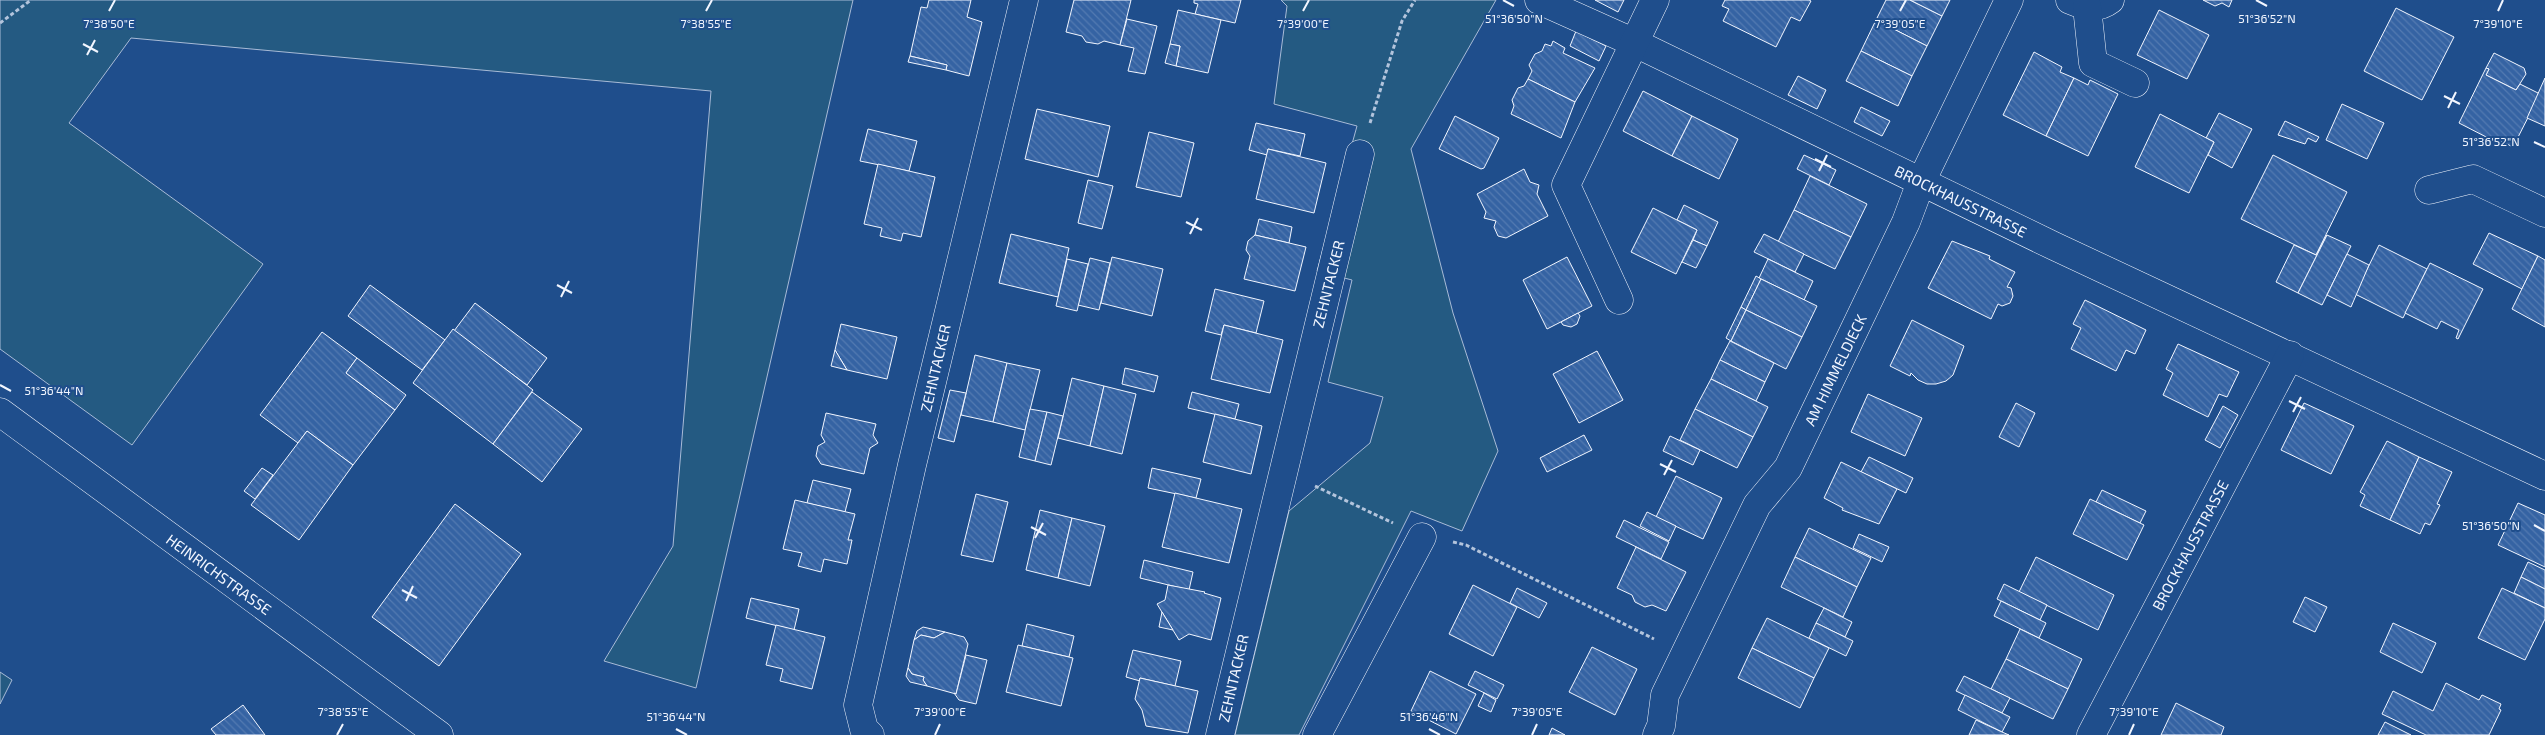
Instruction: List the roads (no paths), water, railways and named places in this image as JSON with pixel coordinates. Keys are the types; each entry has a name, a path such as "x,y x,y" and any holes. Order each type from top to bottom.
{"street":[{"name":"ZEHNTACKER","path":"870,735 864,729 858,705 916,446 1024,0"},
{"name":"BROCKHAUSSTRASSE","path":"1539,0 1635,43 1921,182 2545,476"},
{"path":"1619,300 1566,185 1655,0"},
{"name":"AM HIMMELDIECK","path":"1657,735 1661,726 1665,695 1757,505 1788,468 1906,222 1921,182 2009,0"},
{"path":"2089,2 2093,63 2135,83"},
{"name":"ZEHNTACKER","path":"1220,735 1360,154"},
{"path":"2428,190 2473,179 2545,213"},
{"name":"BROCKHAUSSTRASSE","path":"2091,735 2290,355"},
{"name":"HEINRICHSTRASSE","path":"0,412 427,732"},
{"path":"1318,735 1422,537"}]}
